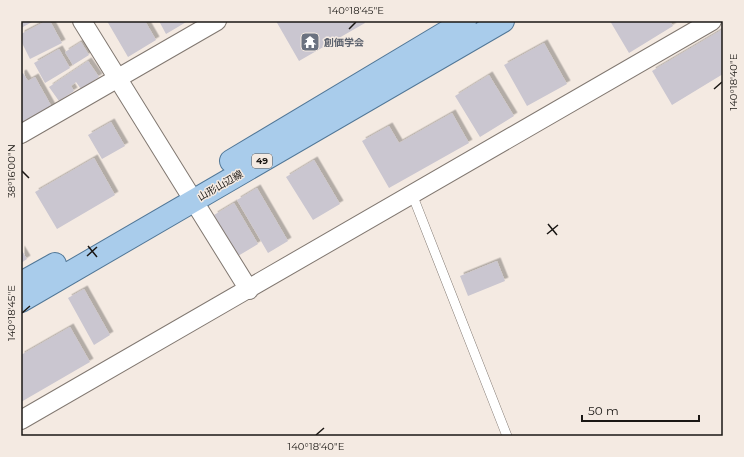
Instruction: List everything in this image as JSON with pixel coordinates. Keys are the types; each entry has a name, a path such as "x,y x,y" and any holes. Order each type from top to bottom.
{"main road":[{"name":"山形山辺線","path":"21,301 465,21"},
{"name":"山形山辺線","path":"21,283 190,194 503,21"}],"street":[{"path":"82,21 249,290"},
{"path":"21,134 217,21"},
{"path":"21,420 249,290 712,21"}],"lane":[{"path":"412,194 507,436"}],"building":[{"path":"21,21 34,21 21,28"},
{"path":"46,21 50,21 62,43 30,59 21,41 21,34"},
{"path":"107,21 145,21 156,40 128,57"},
{"path":"159,21 188,21 166,34"},
{"name":"創価学会","path":"276,21 364,21 365,23 299,61"},
{"path":"610,21 670,21 673,26 629,53"},
{"path":"723,29 723,74 672,105 652,71"},
{"path":"81,42 89,55 73,65 65,52"},
{"path":"544,43 567,84 527,106 504,65"},
{"path":"59,49 70,68 45,83 34,63"},
{"path":"88,61 99,77 81,89 76,82 71,86 74,91 59,101 49,87"},
{"path":"23,73 28,81 35,77 53,109 21,127 21,74"},
{"path":"489,75 514,116 480,137 455,96"},
{"path":"452,113 469,143 389,188 362,141 389,126 399,143"},
{"path":"111,122 125,146 102,159 88,135"},
{"path":"94,158 115,195 57,229 35,192"},
{"path":"314,160 340,204 313,220 286,177"},
{"path":"257,188 288,241 268,253 237,200"},
{"path":"234,203 258,244 238,256 214,215"},
{"path":"21,249 27,259 21,263"},
{"path":"497,261 505,281 468,296 460,276"},
{"path":"84,289 110,335 94,345 68,298"},
{"path":"70,327 90,362 21,402 21,355"}],"place":[{"name":"創価学会","path":"310,42"}]}
